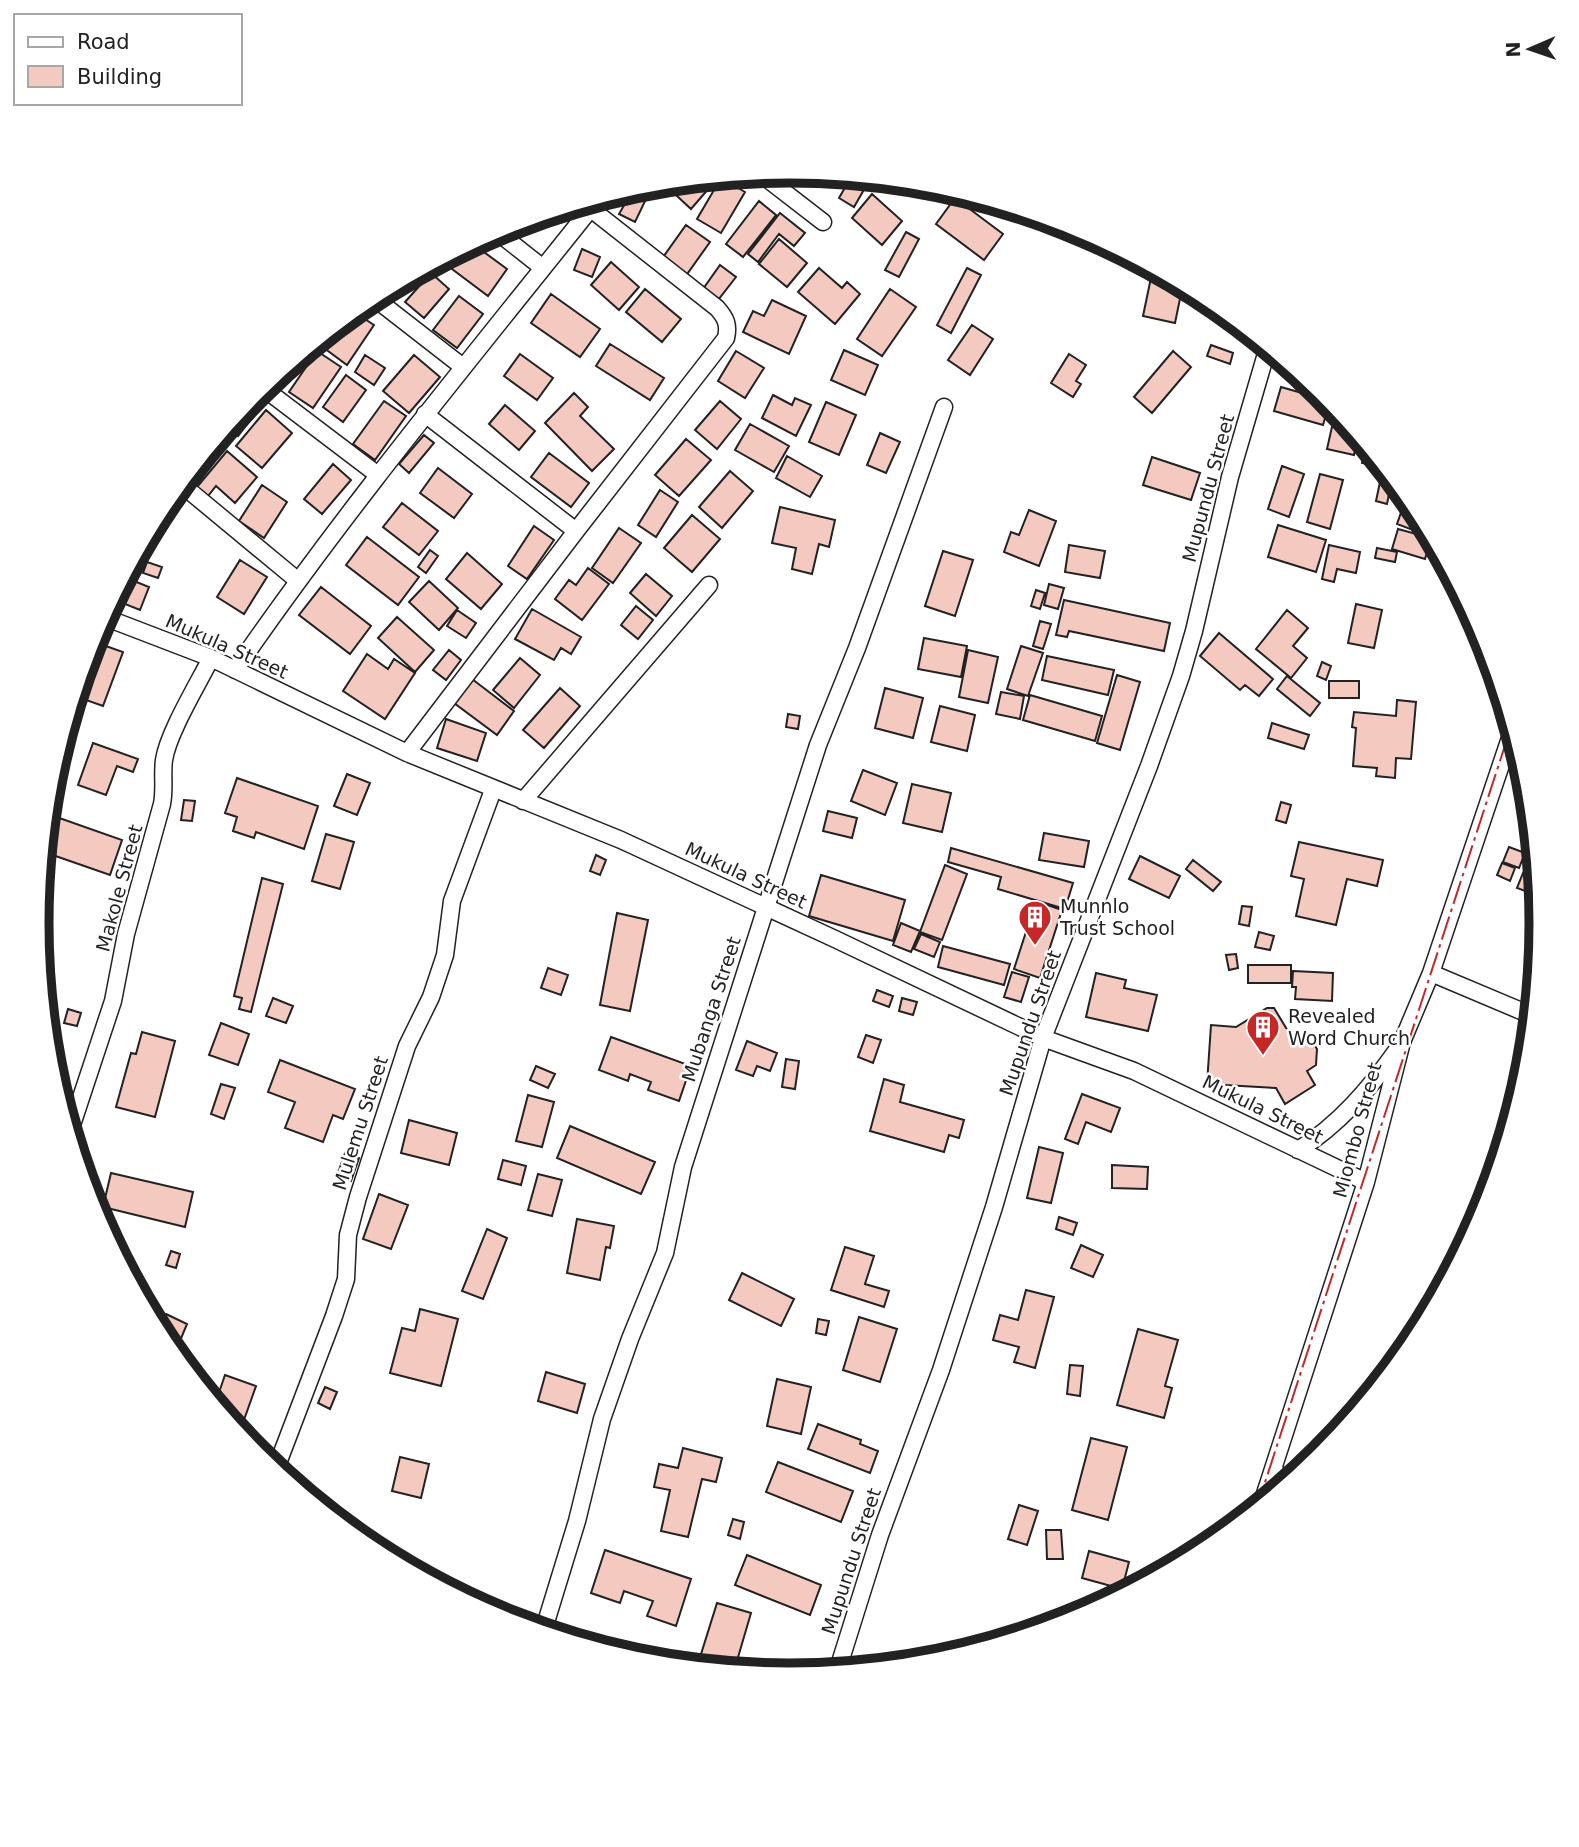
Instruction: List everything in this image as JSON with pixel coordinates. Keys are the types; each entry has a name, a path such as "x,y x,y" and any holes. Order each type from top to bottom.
{"street":[{"path":"773,184 823,222"},
{"path":"407,753 726,338 728,327 725,317 717,308 599,208"},
{"path":"235,670 297,580 425,414 590,210"},
{"path":"506,239 543,268"},
{"path":"384,304 463,367"},
{"name":"Mupundu Street","path":"840,1662 880,1535 941,1370 994,1207 1043,1038 1149,766 1181,676 1230,477 1265,357"},
{"path":"272,394 378,475"},
{"name":"Mubanga Street","path":"546,1623 577,1521 602,1419 630,1339 665,1253 682,1167 818,745 857,648 944,407"},
{"path":"425,414 576,531"},
{"path":"189,491 297,580"},
{"path":"523,801 709,585"},
{"name":"Mukula Street","path":"114,621 211,658 407,753 621,840 1043,1038 1134,1071 1366,1182"},
{"name":"Makole Street","path":"75,1117 113,1002 126,934 162,804 165,787 164,761 168,745 211,658"},
{"name":"Miombo Street","path":"1266,1490 1366,1182 1402,1042 1431,973 1508,744"},
{"name":"Mulemu Street","path":"279,1460 346,1279 348,1235 358,1197 407,1046 420,1023 445,955 452,901 493,790"},
{"path":"1431,973 1525,1012"},
{"path":"1298,1150 1348,1110 1368,1089 1402,1042"},
{"path":"1272,1472 1282,1476"}],"building":[{"path":"734,186 745,192 721,233 697,219 716,187"},
{"path":"846,186 865,187 854,207 839,198"},
{"path":"709,188 691,209 673,192"},
{"path":"872,194 902,221 882,245 852,218"},
{"path":"647,197 635,222 619,214 626,201"},
{"path":"759,201 776,215 743,257 726,244"},
{"path":"953,201 963,204 1003,234 984,260 936,224"},
{"path":"780,213 805,233 794,246 779,234 758,262 748,254"},
{"path":"686,225 710,242 685,277 661,260"},
{"path":"906,232 919,239 899,277 885,270"},
{"path":"779,239 807,263 787,287 759,264"},
{"path":"582,249 600,257 592,277 574,270"},
{"path":"481,250 507,269 488,296 448,266"},
{"path":"611,262 639,287 619,310 591,285"},
{"path":"720,265 736,277 718,300 703,289"},
{"path":"819,268 842,288 847,282 860,294 835,324 798,292"},
{"path":"967,268 981,275 951,333 937,325"},
{"path":"433,275 449,289 424,318 405,302"},
{"path":"1151,277 1181,295 1175,323 1143,316"},
{"path":"645,289 681,319 662,342 626,312"},
{"path":"890,289 916,307 882,356 857,339"},
{"path":"551,294 600,329 580,357 531,323"},
{"path":"459,296 483,314 457,348 433,330"},
{"path":"772,300 806,316 789,354 743,332 753,311 764,316"},
{"path":"364,318 374,325 347,365 324,348"},
{"path":"972,325 993,339 970,375 948,360"},
{"path":"610,344 664,378 650,400 596,366"},
{"path":"1211,345 1233,353 1230,364 1207,356"},
{"path":"844,350 878,365 865,395 831,380"},
{"path":"736,351 764,368 745,398 718,381"},
{"path":"1173,351 1191,367 1152,413 1134,397"},
{"path":"319,352 341,367 313,408 289,392"},
{"path":"520,354 553,378 537,400 504,376"},
{"path":"1069,354 1086,365 1076,381 1081,384 1073,397 1051,383"},
{"path":"365,355 385,368 374,385 355,372"},
{"path":"414,355 440,377 409,413 383,391"},
{"path":"346,375 366,390 343,422 323,407"},
{"path":"1281,387 1307,394 1326,414 1323,425 1274,411"},
{"path":"574,393 588,407 580,416 614,449 592,471 545,423"},
{"path":"773,395 792,405 795,398 811,405 796,436 762,418"},
{"path":"384,401 406,416 375,460 353,444"},
{"path":"720,401 741,419 717,449 695,430"},
{"path":"826,402 856,415 839,455 809,442"},
{"path":"505,405 535,431 519,450 489,424"},
{"path":"257,409 258,410 238,436 234,433"},
{"path":"266,410 292,433 262,468 236,446"},
{"path":"1333,421 1356,447 1354,455 1327,449"},
{"path":"750,424 789,446 774,472 735,450"},
{"path":"880,433 900,442 886,473 867,465"},
{"path":"424,435 434,443 409,473 399,464"},
{"path":"686,439 711,460 679,496 655,475"},
{"path":"227,451 257,477 235,503 216,486 208,496 197,487"},
{"path":"549,453 589,483 571,507 531,477"},
{"path":"787,456 822,476 810,497 776,478"},
{"path":"1152,457 1200,473 1191,500 1143,485"},
{"path":"333,464 351,480 322,514 304,499"},
{"path":"1282,466 1304,474 1289,517 1268,509"},
{"path":"438,468 472,494 454,518 420,493"},
{"path":"730,471 753,491 722,528 699,507"},
{"path":"1320,474 1343,480 1330,529 1307,522"},
{"path":"1380,482 1384,483 1390,491 1387,504 1376,501"},
{"path":"262,485 287,502 264,538 239,521"},
{"path":"660,490 678,502 656,537 638,525"},
{"path":"402,503 438,531 419,555 383,527"},
{"path":"780,507 835,520 829,547 819,544 812,574 792,569 796,548 772,543"},
{"path":"1402,508 1418,532 1397,524"},
{"path":"1029,510 1056,521 1039,566 1004,552 1011,532 1019,535"},
{"path":"692,515 720,539 692,572 664,548"},
{"path":"1278,525 1326,540 1316,572 1268,557"},
{"path":"534,526 554,540 527,579 508,566"},
{"path":"619,528 641,543 613,583 592,568"},
{"path":"1398,529 1419,535 1428,548 1425,559 1392,549"},
{"path":"367,537 419,577 398,605 346,565"},
{"path":"1069,545 1105,551 1100,578 1065,572"},
{"path":"1329,545 1360,552 1356,573 1337,569 1334,582 1322,579"},
{"path":"1377,548 1397,552 1395,562 1375,558"},
{"path":"430,550 438,556 426,573 418,567"},
{"path":"943,551 973,560 955,616 925,606"},
{"path":"467,553 502,584 481,609 446,579"},
{"path":"240,560 267,577 244,614 217,597"},
{"path":"147,562 162,567 158,578 143,573"},
{"path":"588,568 609,584 582,620 555,599 569,580 576,585"},
{"path":"646,574 672,596 656,616 630,593"},
{"path":"134,581 149,587 140,610 125,604"},
{"path":"429,581 458,608 439,630 409,602"},
{"path":"1049,584 1064,588 1058,609 1044,605"},
{"path":"321,587 371,626 350,654 299,615"},
{"path":"1036,590 1045,593 1040,609 1031,606"},
{"path":"1064,600 1170,623 1164,651 1069,631 1067,637 1056,635"},
{"path":"1356,604 1382,610 1374,648 1348,643"},
{"path":"636,606 653,620 638,639 621,625"},
{"path":"532,609 581,637 571,654 561,648 554,660 515,639"},
{"path":"457,610 476,623 466,638 447,626"},
{"path":"1287,610 1308,628 1293,646 1307,658 1291,678 1256,649"},
{"path":"397,617 434,650 415,672 378,638"},
{"path":"1040,621 1051,624 1043,649 1033,646"},
{"path":"1219,633 1273,679 1259,696 1245,685 1240,690 1200,656"},
{"path":"924,638 967,646 961,677 918,669"},
{"path":"103,645 123,652 103,706 84,699"},
{"path":"1021,646 1043,653 1028,696 1007,689"},
{"path":"449,650 461,660 446,680 433,670"},
{"path":"968,650 998,657 988,703 959,697"},
{"path":"367,654 388,669 394,659 415,673 385,719 343,691"},
{"path":"1047,656 1114,670 1108,695 1042,680"},
{"path":"520,658 540,675 514,708 493,690"},
{"path":"1322,662 1331,666 1326,680 1317,676"},
{"path":"1117,675 1140,682 1120,750 1097,743"},
{"path":"1287,676 1320,703 1310,716 1277,689"},
{"path":"472,679 514,711 497,735 454,703"},
{"path":"1329,681 1359,681 1359,698 1329,698"},
{"path":"560,688 580,706 544,748 523,730"},
{"path":"885,688 923,698 913,738 875,728"},
{"path":"1001,692 1024,696 1020,719 996,714"},
{"path":"1030,695 1102,716 1095,741 1023,720"},
{"path":"1397,700 1416,702 1411,759 1396,758 1395,778 1376,776 1377,768 1353,766 1356,728 1352,727 1354,712 1396,716"},
{"path":"940,706 975,715 967,751 931,742"},
{"path":"788,714 800,716 798,729 786,727"},
{"path":"446,719 486,733 477,761 437,748"},
{"path":"1272,723 1309,735 1304,749 1268,738"},
{"path":"93,743 138,759 133,772 117,766 106,795 78,785"},
{"path":"863,770 897,783 885,815 851,801"},
{"path":"347,774 370,783 357,815 334,806"},
{"path":"237,778 318,806 304,849 256,832 254,838 233,831 237,817 225,813"},
{"path":"912,784 951,793 942,832 903,823"},
{"path":"184,800 195,801 192,821 181,820"},
{"path":"1281,802 1291,805 1286,823 1276,820"},
{"path":"828,811 857,818 852,838 823,831"},
{"path":"57,817 122,840 110,875 53,855"},
{"path":"1044,833 1089,841 1084,867 1039,860"},
{"path":"326,834 354,842 340,889 312,881"},
{"path":"1299,842 1383,860 1377,886 1347,879 1336,925 1296,916 1304,879 1291,876"},
{"path":"1509,847 1525,853 1519,868 1503,862"},
{"path":"951,848 1073,883 1065,909 998,889 1001,877 948,862"},
{"path":"596,855 606,860 600,875 590,871"},
{"path":"1140,856 1180,876 1169,898 1129,879"},
{"path":"1193,860 1221,882 1213,891 1186,869"},
{"path":"1502,863 1515,868 1510,881 1497,875"},
{"path":"945,865 967,874 942,940 920,932"},
{"path":"1523,873 1528,875 1529,892 1517,888"},
{"path":"821,875 905,900 893,941 809,916"},
{"path":"262,878 283,884 251,1012 239,1009 242,998 234,996"},
{"name":"Munnlo Trust School","path":"1036,901 1062,910 1040,978 1014,969"},
{"path":"1242,906 1252,907 1249,926 1239,924"},
{"path":"617,913 648,920 630,1011 600,1005"},
{"path":"901,923 920,931 911,952 893,945"},
{"path":"1259,932 1274,936 1270,950 1255,947"},
{"path":"921,934 940,942 934,957 914,949"},
{"path":"943,946 1010,964 1004,985 938,967"},
{"path":"1236,954 1238,968 1229,970 1226,955"},
{"path":"1248,965 1291,965 1291,983 1248,983"},
{"path":"548,968 568,975 561,995 541,988"},
{"path":"1293,971 1333,973 1332,1001 1295,999 1296,987 1292,987"},
{"path":"1012,972 1029,977 1021,1002 1004,997"},
{"path":"1096,973 1126,980 1124,988 1157,995 1148,1031 1086,1017"},
{"path":"877,990 893,996 889,1007 873,1001"},
{"path":"273,998 293,1006 286,1023 266,1016"},
{"path":"902,998 917,1002 913,1015 899,1011"},
{"name":"Revealed Word Church","path":"1267,1008 1274,1008 1294,1041 1313,1043 1317,1049 1316,1065 1307,1071 1315,1085 1285,1104 1276,1088 1207,1084 1211,1025 1236,1027"},
{"path":"68,1009 81,1013 77,1026 64,1023"},
{"path":"221,1023 249,1034 238,1065 209,1055"},
{"path":"142,1032 175,1041 155,1117 116,1107 131,1053 136,1054"},
{"path":"866,1035 881,1040 873,1063 858,1057"},
{"path":"611,1037 691,1066 679,1101 648,1090 651,1082 630,1074 628,1081 599,1070"},
{"path":"747,1041 777,1053 770,1071 757,1066 753,1076 736,1070"},
{"path":"786,1059 799,1061 795,1089 782,1087"},
{"path":"280,1060 355,1089 343,1119 333,1115 323,1142 285,1128 295,1102 268,1092"},
{"path":"536,1066 555,1074 548,1088 530,1080"},
{"path":"884,1079 904,1085 900,1102 964,1120 959,1138 949,1135 944,1152 870,1131"},
{"path":"221,1084 235,1088 224,1119 211,1114"},
{"path":"1082,1094 1120,1108 1111,1132 1086,1122 1078,1144 1065,1139"},
{"path":"528,1095 554,1102 542,1147 516,1141"},
{"path":"409,1120 457,1133 449,1165 401,1153"},
{"path":"570,1126 655,1162 641,1194 557,1158"},
{"path":"1039,1147 1063,1153 1051,1203 1027,1198"},
{"path":"345,1153 359,1158 351,1181 337,1176"},
{"path":"503,1160 526,1166 521,1185 498,1179"},
{"path":"1112,1165 1148,1167 1147,1189 1112,1188"},
{"path":"111,1173 193,1192 185,1227 105,1208"},
{"path":"538,1174 562,1180 552,1216 528,1210"},
{"path":"379,1194 408,1205 391,1249 363,1239"},
{"path":"1059,1217 1077,1223 1073,1235 1056,1229"},
{"path":"577,1219 614,1226 610,1248 606,1247 600,1280 567,1273"},
{"path":"487,1229 507,1238 483,1299 462,1291"},
{"path":"1081,1245 1103,1255 1093,1277 1071,1268"},
{"path":"845,1247 874,1256 865,1284 889,1291 884,1307 831,1290"},
{"path":"171,1251 180,1254 176,1268 166,1265"},
{"path":"742,1273 794,1299 781,1326 729,1300"},
{"path":"1026,1290 1054,1297 1035,1368 1014,1362 1019,1347 993,1340 1000,1315 1018,1320"},
{"path":"420,1309 458,1319 441,1386 390,1373 402,1328 415,1331"},
{"path":"166,1314 187,1324 180,1341 178,1340 164,1319"},
{"path":"859,1317 897,1329 880,1382 843,1370"},
{"path":"818,1319 829,1321 826,1335 816,1333"},
{"path":"1138,1329 1178,1340 1165,1386 1172,1388 1164,1418 1117,1405"},
{"path":"1070,1365 1083,1366 1080,1396 1067,1394"},
{"path":"546,1372 585,1384 577,1413 538,1401"},
{"path":"225,1375 256,1386 243,1423 218,1394"},
{"path":"777,1379 811,1387 801,1434 767,1426"},
{"path":"325,1387 337,1392 330,1409 318,1403"},
{"path":"818,1424 861,1440 860,1444 878,1451 870,1473 808,1449"},
{"path":"1091,1438 1127,1447 1108,1520 1072,1510"},
{"path":"683,1448 722,1458 716,1482 702,1479 688,1537 661,1531 670,1490 654,1487 659,1464 678,1468"},
{"path":"400,1457 429,1464 421,1498 392,1491"},
{"path":"778,1462 853,1491 841,1522 766,1492"},
{"path":"1019,1505 1038,1511 1027,1545 1008,1539"},
{"path":"733,1519 744,1522 740,1539 728,1535"},
{"path":"1046,1530 1061,1530 1063,1559 1047,1559"},
{"path":"605,1550 691,1579 676,1626 647,1616 653,1601 624,1591 620,1603 591,1593"},
{"path":"1089,1551 1129,1562 1123,1585 1117,1588 1082,1578"},
{"path":"747,1555 821,1585 810,1615 735,1585"},
{"path":"717,1603 751,1613 737,1662 700,1659"}],"power":[{"path":"1261,1494 1507,740"}],"place":[{"name":"Munnlo Trust School","path":"1035,947"},
{"name":"Revealed Word Church","path":"1263,1057"}]}
